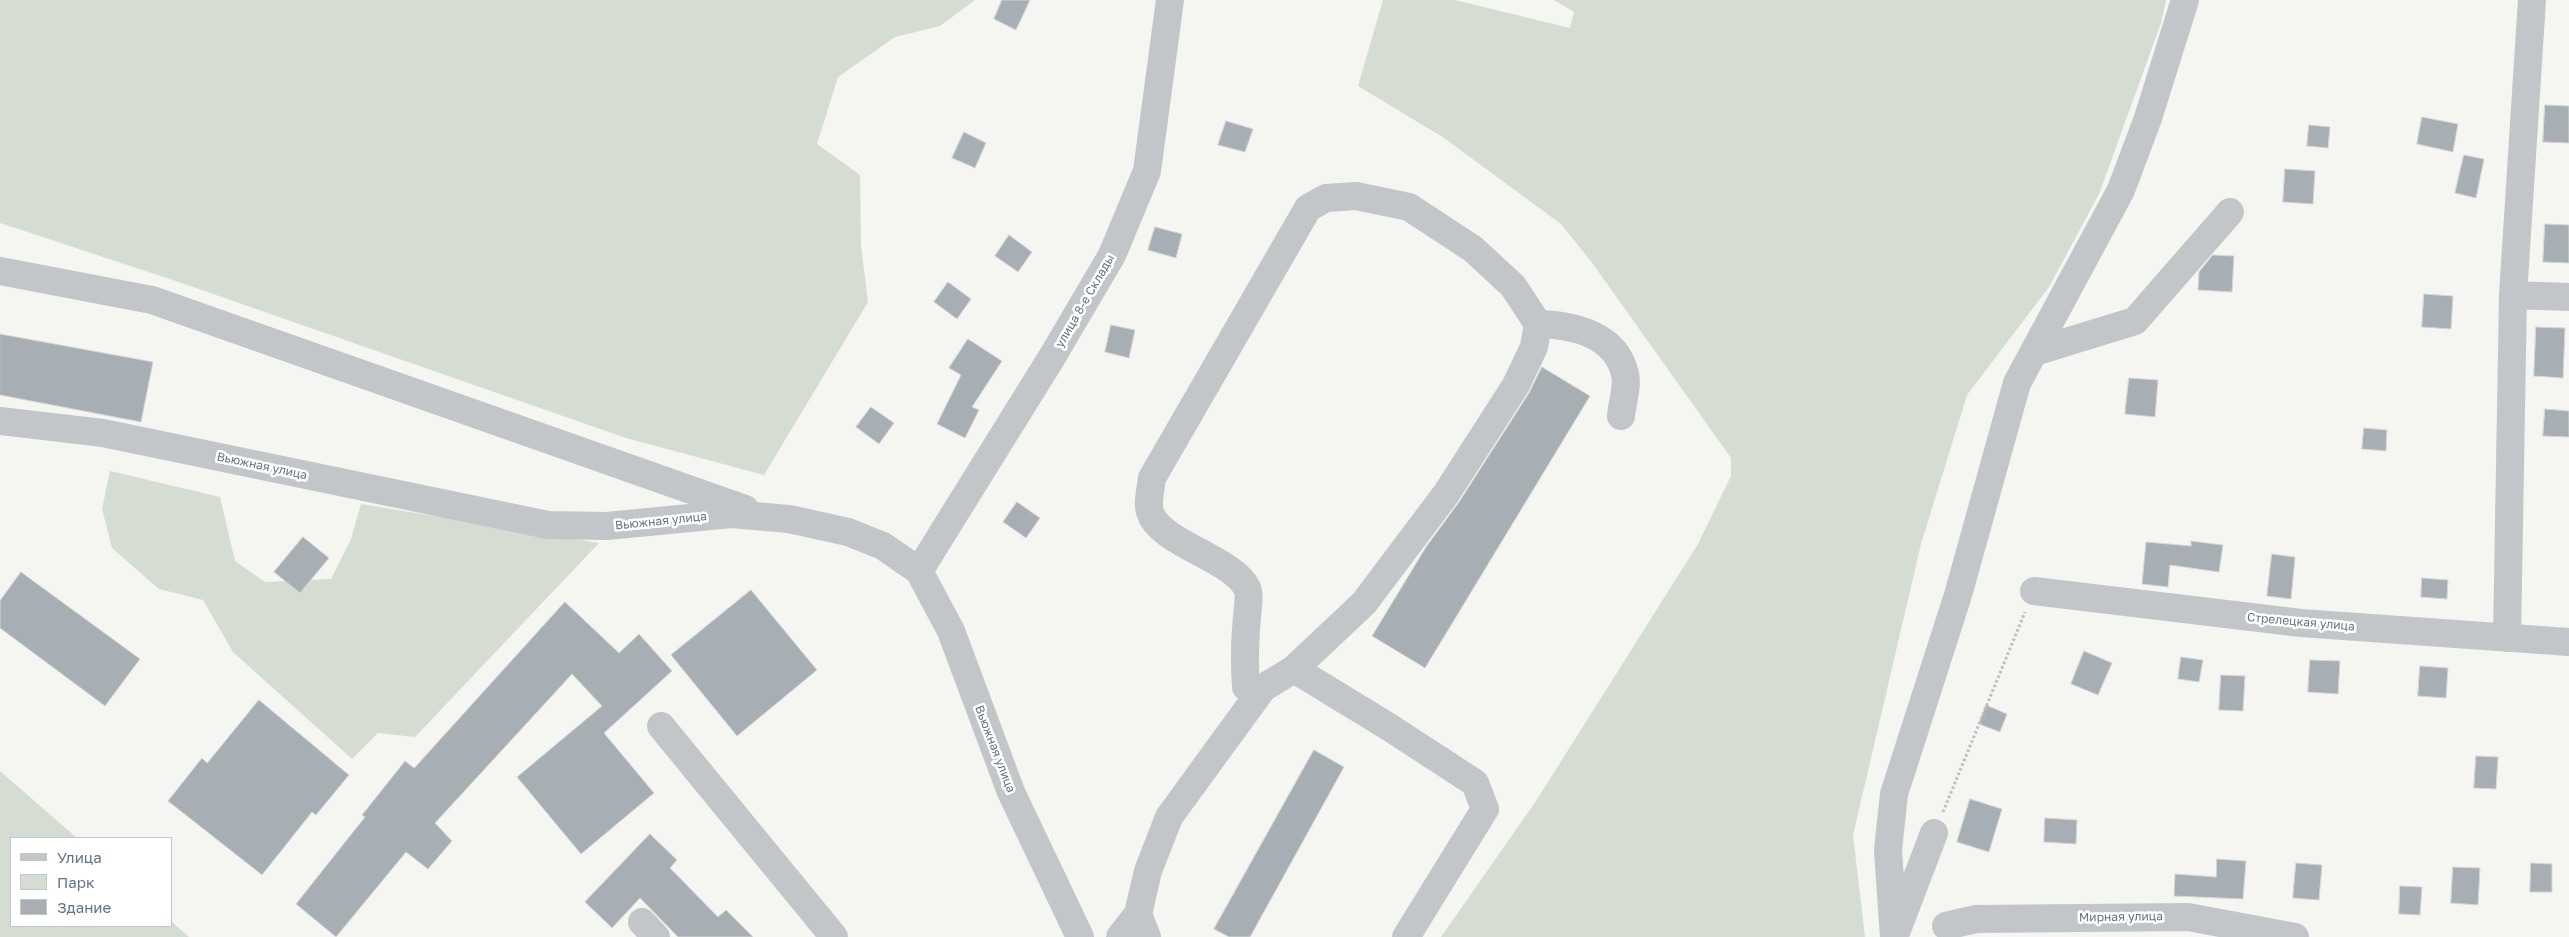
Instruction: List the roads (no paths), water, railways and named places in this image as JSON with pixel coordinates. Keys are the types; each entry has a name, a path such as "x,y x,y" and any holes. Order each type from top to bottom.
{"street":[{"name":"улица 8-е Склады","path":"919,571 1052,357 1112,255 1147,171 1170,0"},
{"path":"1894,937 1888,850 1894,794 1958,595 2017,383 2120,190 2148,118 2186,0"},
{"path":"2507,638 2513,295 2532,0"},
{"path":"1120,937 1142,926 1148,871 1169,817 1264,688 1294,669 1364,603 1446,494 1516,385 1534,347 1538,324 1512,286 1473,249 1409,208 1356,196 1326,198 1308,208 1152,478 1149,499 1150,513 1166,532 1243,581 1249,591 1244,640 1246,687 1264,688"},
{"path":"2034,352 2135,321 2230,212"},
{"path":"0,271 152,300 768,517"},
{"path":"2513,295 2569,297"},
{"path":"1538,324 1560,325 1590,333 1614,349 1626,375 1620,416"},
{"name":"Вьюжная улица","path":"0,421 103,433 548,525 607,526 731,514 789,519 848,532 883,546 919,571 951,631 1011,792 1080,937"},
{"name":"Стрелецкая улица","path":"2034,591 2301,624 2569,642"},
{"path":"1294,669 1389,727 1475,783 1485,809 1406,937"},
{"path":"661,726 834,937"},
{"path":"1894,937 1934,833"},
{"name":"Мирная улица","path":"1946,926 1976,919 2188,917 2295,937"}]}
